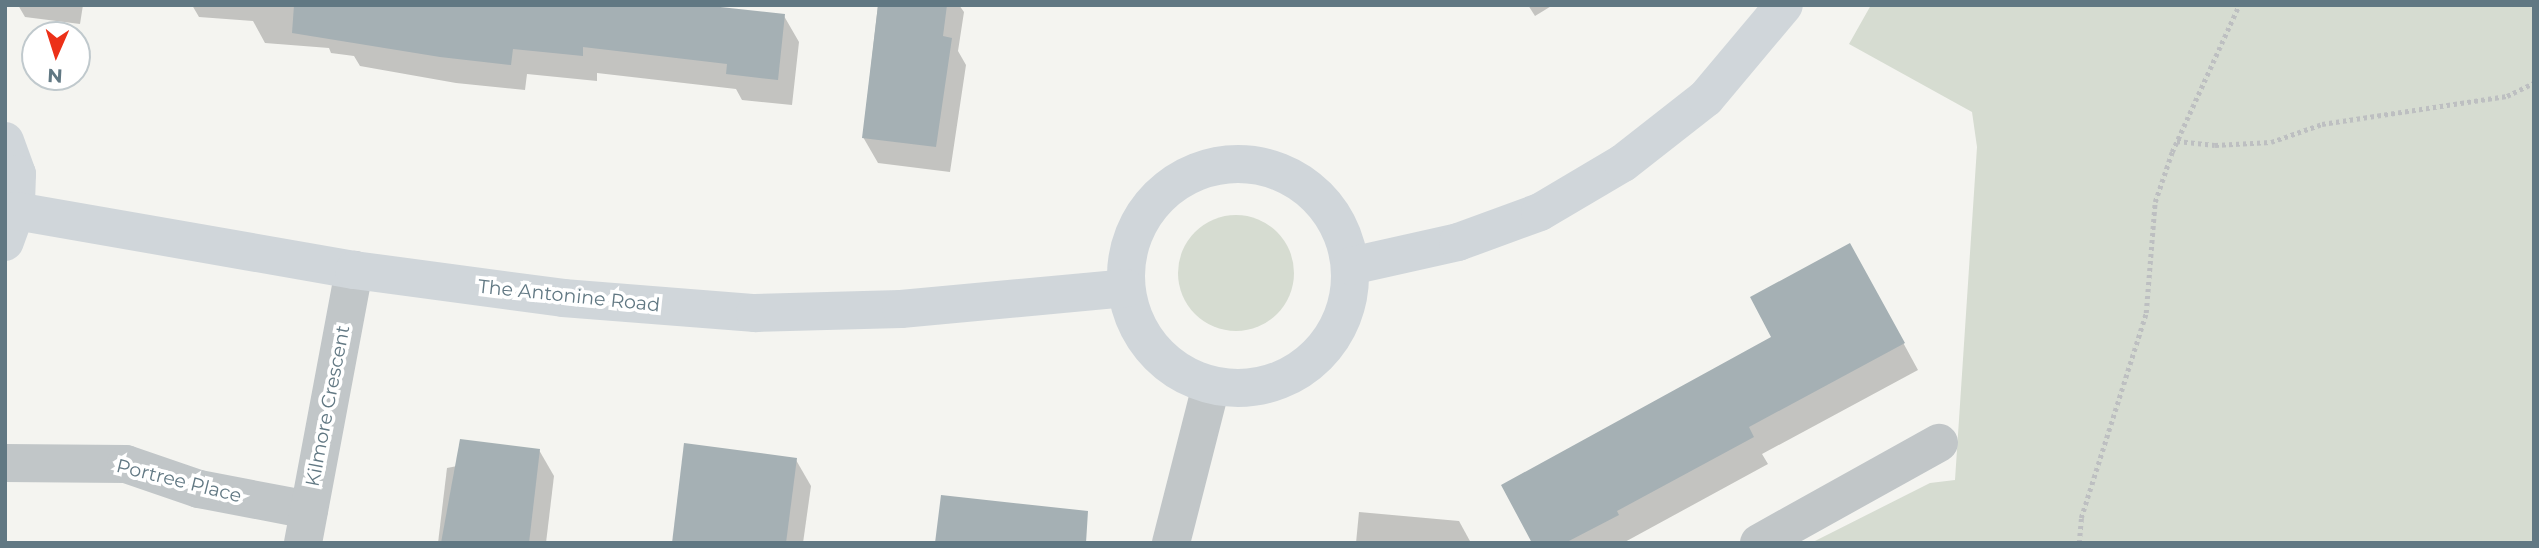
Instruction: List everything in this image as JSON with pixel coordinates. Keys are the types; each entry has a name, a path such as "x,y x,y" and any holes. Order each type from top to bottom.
{"street":[{"path":"1350,267 1458,242 1540,212 1623,163 1706,99 1784,5"},
{"path":"5,141 17,174 11,227"},
{"path":"1247,164 1286,174 1318,197 1340,229 1350,267 1348,302 1334,335 1311,362 1281,380 1246,388 1211,386 1163,360 1145,339 1126,288 1129,248 1145,212 1172,184 1208,167 1247,164"},
{"name":"The Antonine Road","path":"11,227 563,298 755,313 901,309 1126,288"},
{"name":"Kilmore Crescent","path":"306,526 354,270"},
{"path":"1171,543 1211,386"},
{"path":"1759,543 1939,443"},
{"name":"Portree Place","path":"5,463 126,464 306,526"}],"path":[{"path":"2079,543 2085,505 2146,313 2155,202 2177,141 2239,5"},
{"path":"2177,141 2271,142 2322,124 2507,96 2534,83"}],"shaded area":[{"path":"1871,5 2534,5 2534,543 1811,543 1930,483 1955,480 1977,147 1972,112 1849,44"},
{"path":"1236,215 1258,219 1277,232 1290,251 1294,273 1290,295 1277,314 1258,327 1236,331 1214,327 1195,314 1182,295 1178,273 1182,251 1195,232 1214,219"}],"building":[{"path":"294,5 702,5 785,14 778,80 726,74 727,64 583,47 583,56 513,49 511,65 440,57 292,33"},
{"path":"878,5 947,5 943,36 952,38 936,147 862,138"},
{"path":"1850,243 1905,343 1749,427 1754,437 1617,511 1619,515 1565,543 1532,543 1501,485 1771,337 1750,297"},
{"path":"460,439 540,449 529,543 441,543"},
{"path":"684,443 797,458 786,543 672,543"},
{"path":"941,495 1088,511 1086,543 935,543"}]}
